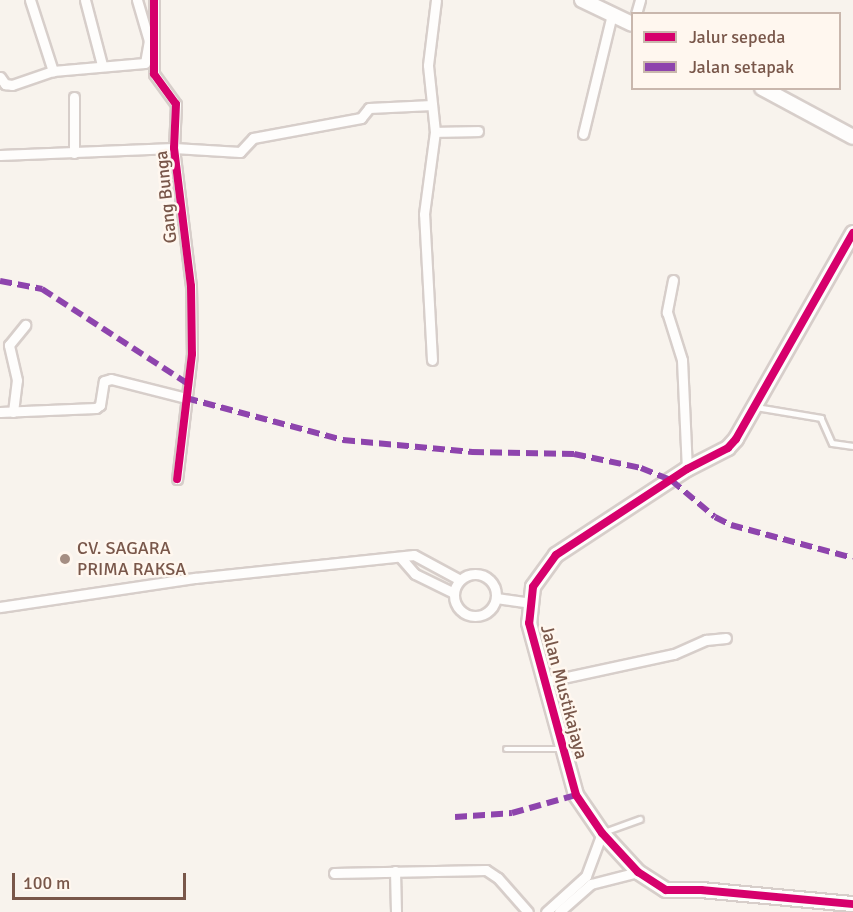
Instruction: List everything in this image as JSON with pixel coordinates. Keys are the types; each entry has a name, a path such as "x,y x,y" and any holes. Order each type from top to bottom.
{"street":[{"path":"30,0 53,71"},
{"path":"85,0 102,65"},
{"path":"0,77 5,84 12,85 53,71 147,60 149,40 137,0"},
{"name":"Gang Bunga","path":"154,0 154,74 176,104 174,148 191,286 192,354 177,479"},
{"path":"432,360 424,214 435,132 429,44 436,0"},
{"path":"582,0 631,23"},
{"path":"583,134 612,14"},
{"path":"766,90 853,137"},
{"path":"74,97 74,153"},
{"path":"0,155 174,148 240,152 253,138 360,118 369,108 432,105"},
{"path":"435,132 478,131"},
{"name":"Jalan Mustikajaya","path":"853,233 756,407 728,448 687,469 556,555 533,587 529,622 576,795 602,833 638,872 666,890 701,890 853,904"},
{"path":"673,280 668,312 682,360 687,469"},
{"path":"13,412 17,380 9,345 25,325"},
{"path":"0,412 96,408 100,405 104,381 111,379 186,398"},
{"path":"0,607 195,578 419,556 460,580"},
{"path":"401,558 415,574 454,593"},
{"path":"472,574 485,576 494,585 496,598 488,612 473,616 459,608 454,593 460,580 472,574"},
{"path":"496,598 530,603"},
{"path":"544,682 674,654 706,640 726,638"},
{"path":"546,912 586,876 602,833"},
{"path":"334,873 486,870 498,878 528,912"},
{"path":"395,871 396,912"},
{"path":"559,912 591,884 638,872"}],"lane":[{"path":"756,407 821,418 832,442 853,446"},
{"path":"506,749 563,749"},
{"path":"602,833 640,819"}],"marked path":[{"path":"0,281 42,289 187,383"},
{"path":"186,398 343,440 472,452 574,454 641,468 671,480 715,517 731,525 853,558"},
{"path":"455,817 512,813 576,795"}],"cycle path":[{"path":"154,0 154,74 176,104 174,148 191,286 192,354 177,479"},
{"path":"853,233 736,439 728,448 687,469 556,555 533,587 529,623 576,795 602,833 638,872 666,890 701,890 853,904"}],"place":[{"name":"CV. SAGARA PRIMA RAKSA","path":"65,559"}]}
